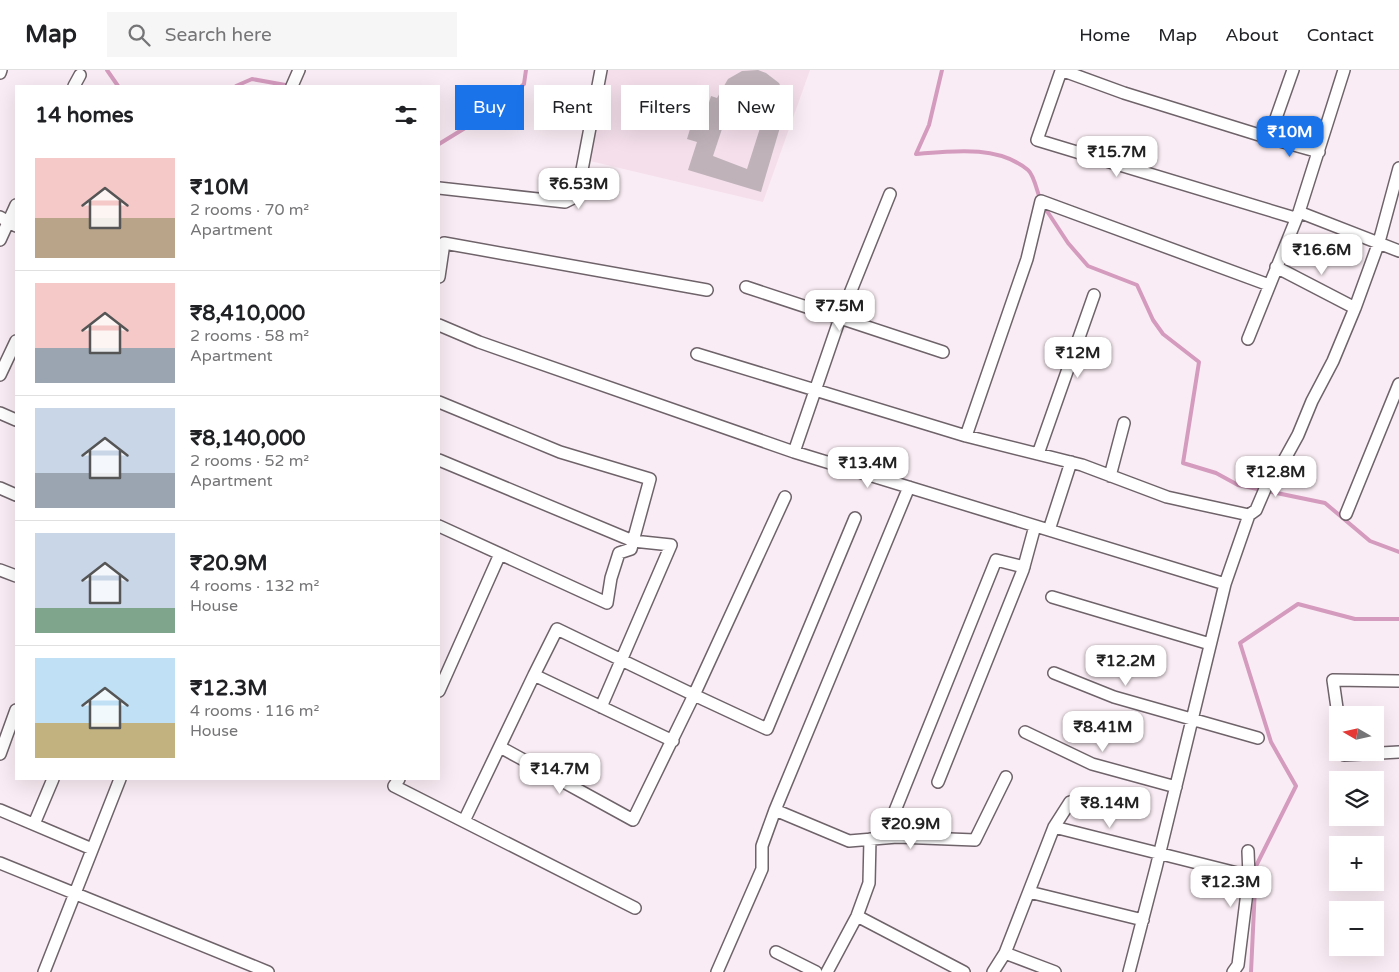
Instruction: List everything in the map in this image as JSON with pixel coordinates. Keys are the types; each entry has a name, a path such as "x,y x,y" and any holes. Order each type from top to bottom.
{"street":[{"path":"292,85 299,70"},
{"path":"440,188 565,202 576,196 601,70"},
{"path":"1269,138 1293,70"},
{"path":"1248,339 1297,215 1319,152 1344,70"},
{"path":"1319,152 1269,138 1061,71 1037,140 1297,215 1379,242 1399,251"},
{"path":"1129,972 1160,855 1225,584 1252,512 1271,475 1282,464 1298,435 1355,308 1379,242 1399,168"},
{"path":"794,452 840,318 890,194"},
{"path":"966,436 1028,259 1041,201 1269,284"},
{"path":"0,240 15,207"},
{"path":"440,270 444,243 707,290"},
{"path":"1276,268 1355,308"},
{"path":"746,287 943,352"},
{"path":"1038,454 1094,295"},
{"path":"440,325 498,349 794,452 1225,584"},
{"path":"0,375 15,343"},
{"path":"697,354 966,436 1071,462 1167,497 1252,512"},
{"path":"1346,514 1399,384"},
{"path":"440,402 560,452 650,479 631,550 619,554 611,578 607,603 440,526"},
{"path":"0,414 15,420"},
{"path":"1110,476 1124,423"},
{"path":"440,460 633,541 671,545 601,707"},
{"path":"1049,530 1071,462"},
{"path":"717,972 762,869 762,846 775,810 909,487"},
{"path":"0,488 15,495"},
{"path":"500,747 633,820 673,741 785,497"},
{"path":"464,821 557,629 766,729 855,518"},
{"path":"938,782 1024,567 1035,526"},
{"path":"440,689 500,554"},
{"path":"884,838 996,560 1024,567"},
{"path":"0,570 15,576"},
{"path":"1052,597 1210,644"},
{"path":"1054,673 1114,697 1258,738"},
{"path":"534,675 673,741"},
{"path":"1336,706 1332,680 1399,681"},
{"path":"0,754 15,713"},
{"path":"1025,732 1092,764 1176,787"},
{"path":"1384,753 1399,752"},
{"path":"775,810 849,841 884,838 974,840 1006,777"},
{"path":"34,824 53,780"},
{"path":"44,972 120,780"},
{"path":"398,780 394,786 635,908"},
{"path":"993,972 1005,953 1054,827 1070,802"},
{"path":"0,810 92,849"},
{"path":"1054,827 1248,876"},
{"path":"827,972 857,916 869,883 870,839"},
{"path":"1233,972 1238,965 1248,876 1248,850"},
{"path":"0,864 74,892 268,972"},
{"path":"1029,892 1143,920"},
{"path":"857,916 951,970 964,972"},
{"path":"776,952 816,972"},
{"path":"1005,953 1055,972"}],"shaded area":[{"path":"607,70 810,70 793,118 793,85 719,85 719,130 789,130 763,202 590,161 596,130 611,130 611,85 604,85"}],"building":[{"path":"758,70 766,73 780,85 725,85 728,79 742,71"},
{"path":"719,95 719,130 722,130 713,156 747,169 759,130 779,130 761,192 688,170 697,142 687,139 690,130 709,130 709,102 711,96 717,98"}],"waterway":[{"path":"107,70 117,85"},
{"path":"440,143 496,109 524,84 526,70"},
{"path":"942,70 929,125 916,154 975,151 1003,157 1016,162 1030,172 1040,199"},
{"path":"238,85 252,79 285,85"},
{"path":"1043,205 1068,243 1088,266 1137,285 1153,320 1163,334 1199,362 1183,463 1216,473 1238,485 1325,503 1370,541 1399,552"},
{"path":"1251,972 1256,866 1296,786 1271,742 1240,643 1298,604 1355,619 1399,619"}]}
